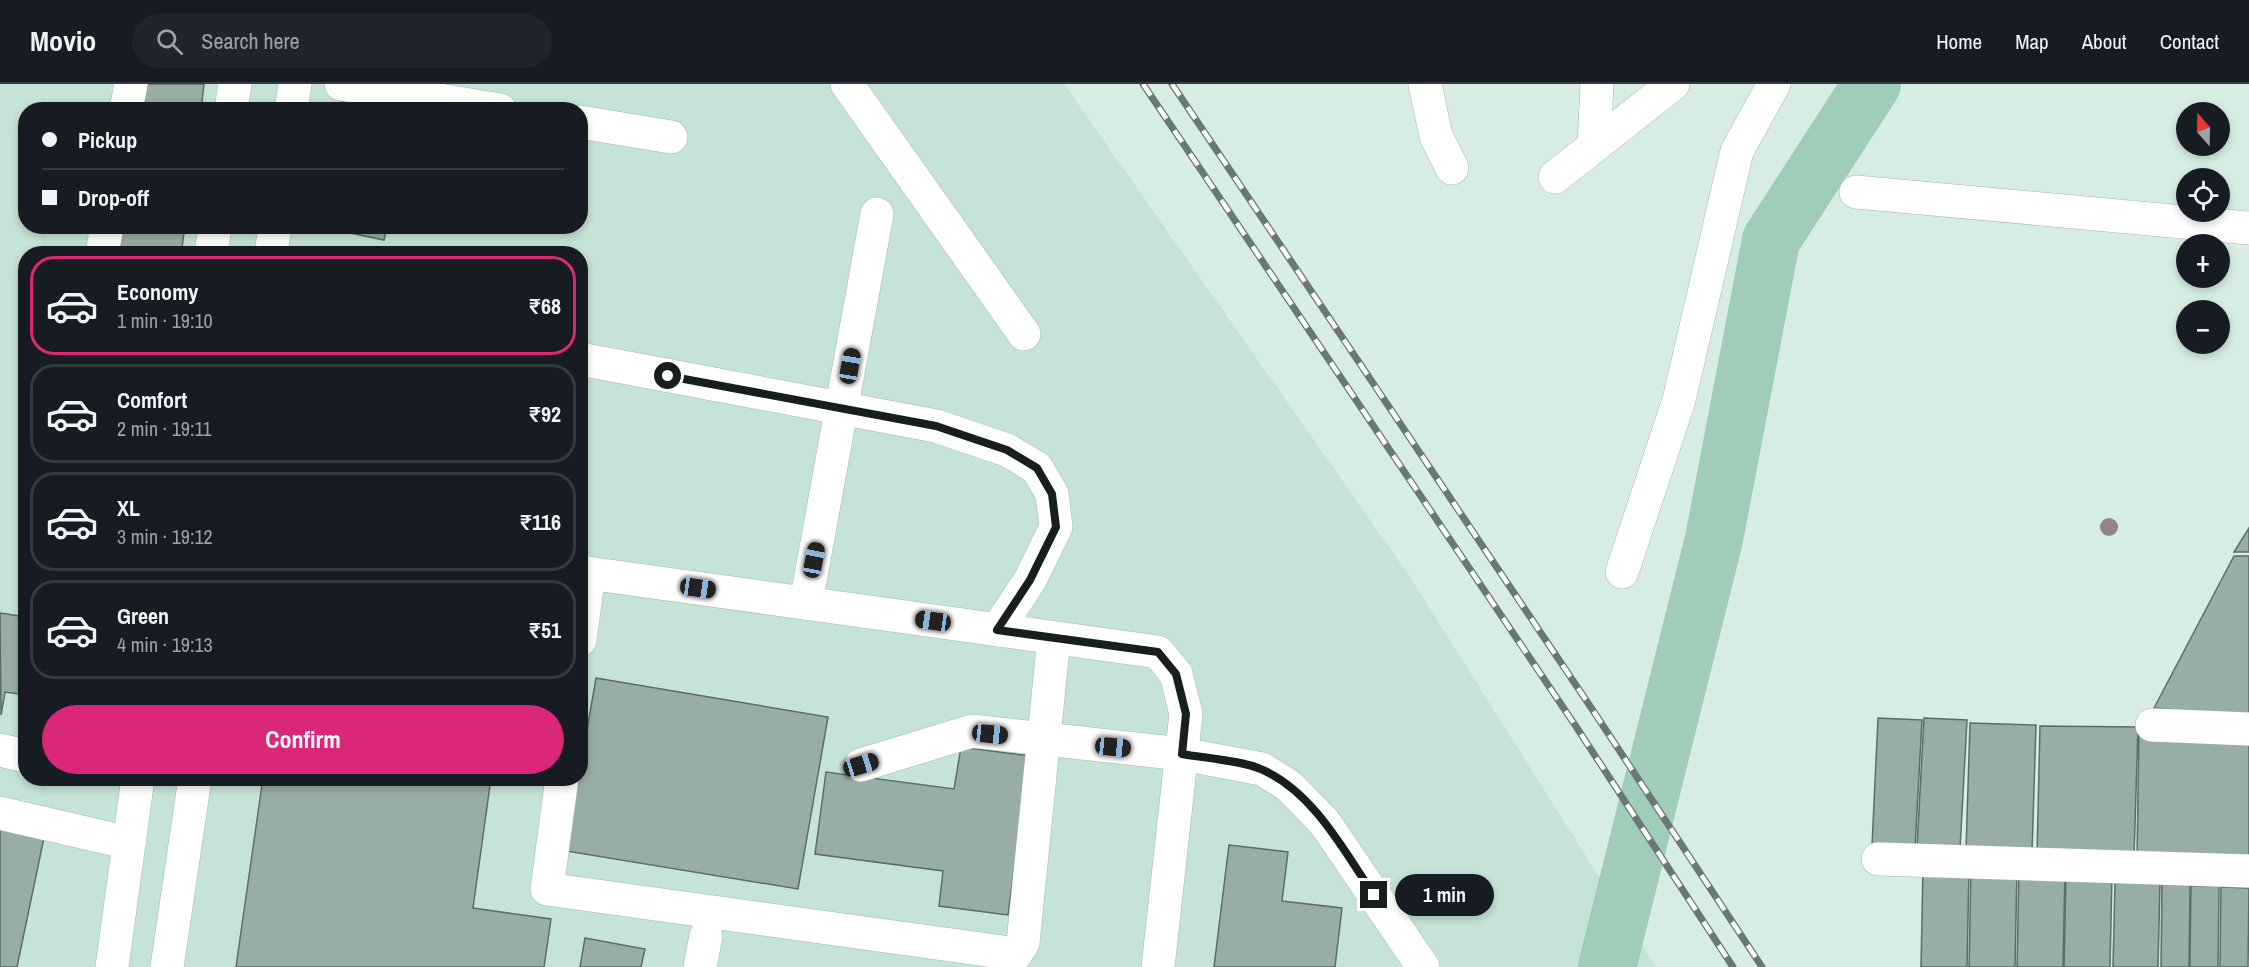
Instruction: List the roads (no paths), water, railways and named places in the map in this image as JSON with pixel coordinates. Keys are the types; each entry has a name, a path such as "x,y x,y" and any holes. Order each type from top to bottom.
{"street":[{"path":"128,102 131,84"},
{"path":"232,102 235,84"},
{"path":"292,102 295,84"},
{"path":"341,84 451,102"},
{"path":"847,84 1024,333"},
{"path":"1425,84 1436,136 1452,168"},
{"path":"1594,145 1597,84"},
{"path":"1555,177 1673,84"},
{"path":"1622,572 1679,400 1737,151 1774,84"},
{"path":"588,123 671,137"},
{"path":"1856,192 2249,228"},
{"path":"806,603 877,214"},
{"path":"588,361 936,426 1007,450 1037,468 1052,494 1056,527 1030,580 997,630"},
{"path":"588,572 1158,652 1176,674 1186,714 1158,967"},
{"path":"561,786 547,889 1016,954 1023,943 1054,638"},
{"path":"2152,725 2249,729"},
{"path":"861,765 972,731 1182,754 1262,769 1289,786 1325,823 1423,967"},
{"path":"0,750 18,754"},
{"path":"112,967 137,786"},
{"path":"167,967 194,786"},
{"path":"0,813 129,843"},
{"path":"1878,859 2249,871"}],"waterway":[{"path":"1607,967 1714,539 1771,240 1872,84"}],"railway":[{"path":"1143,84 1575,725 1733,967"},
{"path":"1172,84 1594,712 1762,967"}]}
